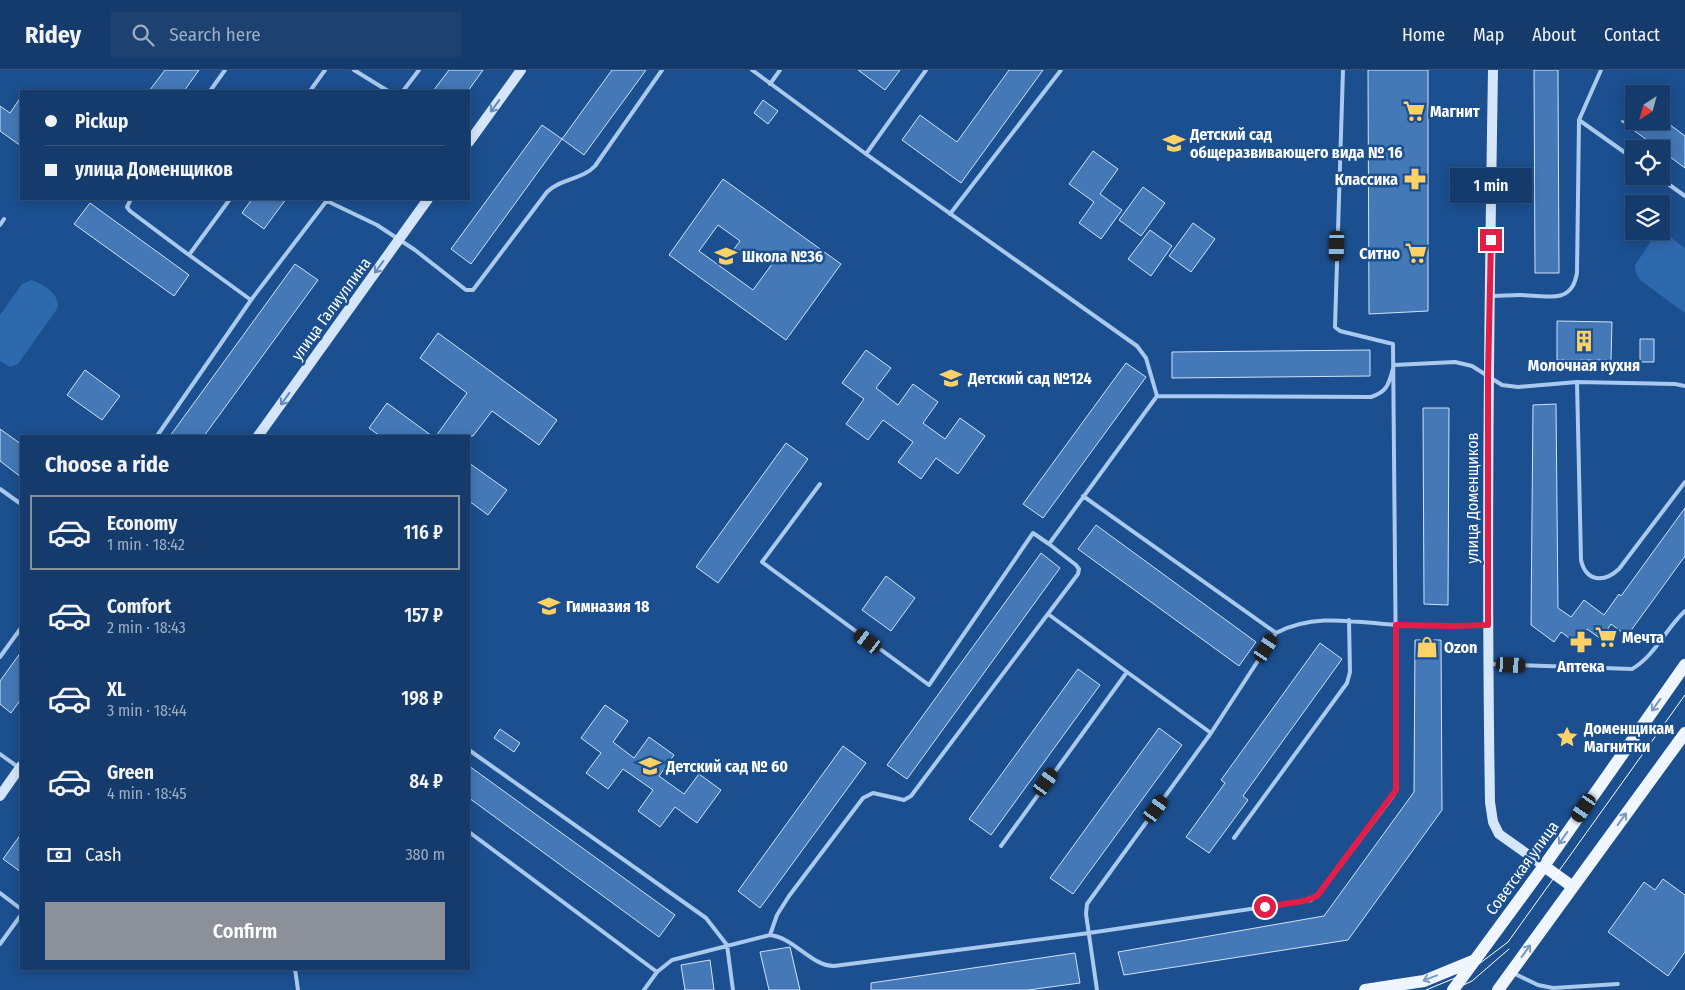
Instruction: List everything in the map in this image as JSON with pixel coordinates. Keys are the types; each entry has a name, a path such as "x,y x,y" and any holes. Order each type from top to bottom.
{"main road":[{"name":"Советская улица","path":"1453,990 1544,866 1685,665"},
{"path":"1498,990 1685,733"},
{"name":"улица Доменщиков","path":"1544,866 1573,887"},
{"path":"1365,990 1424,981 1476,960"}],"street":[{"path":"470,141 521,70"},
{"name":"улица Доменщиков","path":"1493,70 1488,377 1490,802 1493,822 1499,834 1544,866"},
{"name":"улица Галиуллина","path":"259,435 427,200"},
{"path":"0,796 20,767"}],"lane":[{"path":"211,90 225,70"},
{"path":"311,90 326,70"},
{"path":"354,70 386,90"},
{"path":"405,90 419,70"},
{"path":"158,435 252,300 327,200 377,225 414,250 466,290 473,290 552,187 585,174 595,166 662,70"},
{"path":"752,70 866,154 1137,346 1146,358 1157,396"},
{"path":"770,84 780,70"},
{"path":"866,154 926,70"},
{"path":"950,214 1061,70"},
{"path":"644,990 657,972 672,960 770,935 788,940 824,965 834,966 1089,933 1304,901 1317,896 1396,790 1393,344 1340,331 1335,327 1343,70"},
{"path":"1490,296 1555,296 1564,294 1576,282 1579,120 1601,70"},
{"path":"1579,120 1625,153"},
{"path":"1670,185 1685,196"},
{"path":"130,200 127,204 130,211 252,300"},
{"path":"189,255 229,200"},
{"path":"0,225 4,220"},
{"path":"1394,365 1455,362 1472,366 1502,385 1518,387 1576,382 1675,384 1685,386"},
{"path":"1157,396 1371,397 1380,394 1386,388 1394,365"},
{"path":"1576,382 1581,560 1583,568 1588,574 1596,579 1613,576 1685,482"},
{"path":"1048,544 1157,396"},
{"path":"770,935 777,915 789,896 863,798 873,793 904,800 911,796 1078,574 1079,569 1033,533 929,685 762,562 820,484"},
{"path":"0,489 20,503"},
{"path":"1083,496 1276,633"},
{"path":"1488,664 1632,669 1640,665 1685,610"},
{"path":"1048,614 1211,734"},
{"path":"1234,838 1347,684 1350,672 1349,620"},
{"path":"1097,990 1086,909 1090,899 1211,734 1276,633 1289,626 1309,622 1349,620 1396,625 1488,625"},
{"path":"0,657 20,629"},
{"path":"1001,846 1126,672"},
{"path":"470,751 706,918 727,945 733,990"},
{"path":"0,754 20,767"},
{"path":"470,833 657,972"},
{"path":"0,894 20,908"},
{"path":"0,944 20,917"},
{"path":"295,970 298,990"},
{"path":"1511,972 1538,985 1553,988 1618,984"}],"shaded area":[{"path":"1670,237 1685,248 1685,313 1640,280 1636,273 1635,265 1652,240 1670,240"},
{"path":"31,280 46,287 54,295 57,299 57,309 18,364 10,367 0,361 0,315 22,284"}],"building":[{"path":"165,70 199,70 185,90 150,90"},
{"path":"449,70 483,70 469,90 434,90"},
{"path":"612,70 646,70 584,155 562,139"},
{"path":"858,70 900,70 885,90"},
{"path":"1009,70 1043,70 961,183 902,140 920,115 957,142"},
{"path":"1368,70 1428,70 1428,311 1369,314"},
{"path":"1534,70 1558,70 1559,273 1535,273"},
{"path":"20,98 20,145 0,131 0,106 10,113"},
{"path":"763,100 778,111 768,124 754,113"},
{"path":"542,125 562,139 471,264 451,249"},
{"path":"1670,125 1685,136 1685,168 1670,157 1670,140 1647,140 1633,130 1670,130"},
{"path":"1093,151 1118,169 1100,194 1122,210 1101,239 1079,223 1094,202 1069,184"},
{"path":"723,179 841,264 786,340 669,255","holes":["718,225 740,241 734,249 746,258 752,250 772,264 753,290 699,251"]},
{"path":"1143,187 1165,203 1141,236 1119,220"},
{"path":"251,200 285,200 264,229 242,213"},
{"path":"90,203 189,275 174,296 74,224"},
{"path":"1193,223 1215,239 1191,272 1169,256"},
{"path":"1150,230 1172,246 1151,276 1128,259"},
{"path":"295,264 318,280 205,435 171,435"},
{"name":"Молочная кухня","path":"1557,321 1612,322 1611,360 1557,360"},
{"path":"438,333 557,420 539,445 492,411 473,436 437,435 467,393 420,358"},
{"path":"1640,339 1654,339 1654,362 1640,362"},
{"path":"866,350 891,368 876,388 898,405 913,384 938,402 923,423 945,439 960,418 985,436 958,474 936,458 921,479 898,462 913,442 883,420 868,440 846,424 864,399 842,383"},
{"path":"1370,350 1370,376 1172,378 1172,352"},
{"path":"1126,363 1146,377 1043,518 1023,504"},
{"path":"85,370 120,396 102,420 67,395"},
{"path":"387,403 431,435 379,435 369,428"},
{"path":"1556,404 1558,608 1571,617 1584,600 1604,615 1619,594 1621,596 1685,508 1685,556 1627,636 1611,624 1601,639 1587,629 1576,643 1561,632 1554,642 1531,625 1533,405"},
{"path":"1423,408 1449,408 1448,605 1424,604"},
{"path":"0,429 20,443 20,476 0,461"},
{"path":"786,443 808,459 718,583 696,567"},
{"path":"470,464 507,490 488,515 470,502"},
{"path":"1096,525 1256,642 1239,666 1078,549"},
{"path":"1041,553 1060,568 907,779 887,765"},
{"path":"886,576 915,598 891,631 862,610"},
{"path":"1415,640 1441,640 1442,810 1348,940 1124,975 1118,952 1324,916 1414,792"},
{"path":"1320,643 1342,659 1243,796 1248,800 1209,853 1186,837 1225,783 1221,780"},
{"path":"20,653 20,700 11,713 0,704 0,681"},
{"path":"1078,669 1100,685 991,835 969,819"},
{"path":"605,705 628,721 613,742 634,758 649,737 674,755 659,776 684,794 699,774 721,790 697,823 675,807 660,827 638,811 653,790 623,769 608,789 586,773 601,753 581,738"},
{"path":"1159,728 1182,745 1073,894 1050,878"},
{"path":"500,729 520,743 514,752 494,738"},
{"path":"843,746 866,763 760,908 738,891"},
{"path":"470,767 675,915 659,937 470,799"},
{"path":"20,835 20,871 3,859"},
{"path":"1663,879 1685,895 1685,952 1668,976 1608,932 1644,882 1655,890"},
{"path":"790,947 800,990 769,990 760,952"},
{"path":"1075,953 1080,983 1028,990 871,990 871,983"},
{"path":"710,960 714,990 685,990 681,965"}],"tram line":[{"path":"1426,990 1467,973 1508,942 1685,695"},
{"path":"1453,990 1472,981 1509,949"}],"place":[{"name":"Магнит","path":"1414,111"},
{"name":"Детский сад общеразвивающего вида № 16","path":"1174,143"},
{"name":"Классика","path":"1415,179"},
{"name":"Ситно","path":"1416,253"},
{"name":"Школа №36","path":"726,256"},
{"name":"Молочная кухня","path":"1584,341"},
{"name":"Детский сад №124","path":"951,378"},
{"name":"Гимназия 18","path":"549,606"},
{"name":"Мечта","path":"1606,637"},
{"name":"Аптека","path":"1581,642"},
{"name":"Ozon","path":"1427,647"},
{"name":"Доменщикам Магнитки","path":"1567,737"},
{"name":"Детский сад № 60","path":"650,766"}],"route":[{"path":"1265,907 1311,900 1317,896 1396,790 1396,625 1488,625 1488,377 1491,240"}]}
